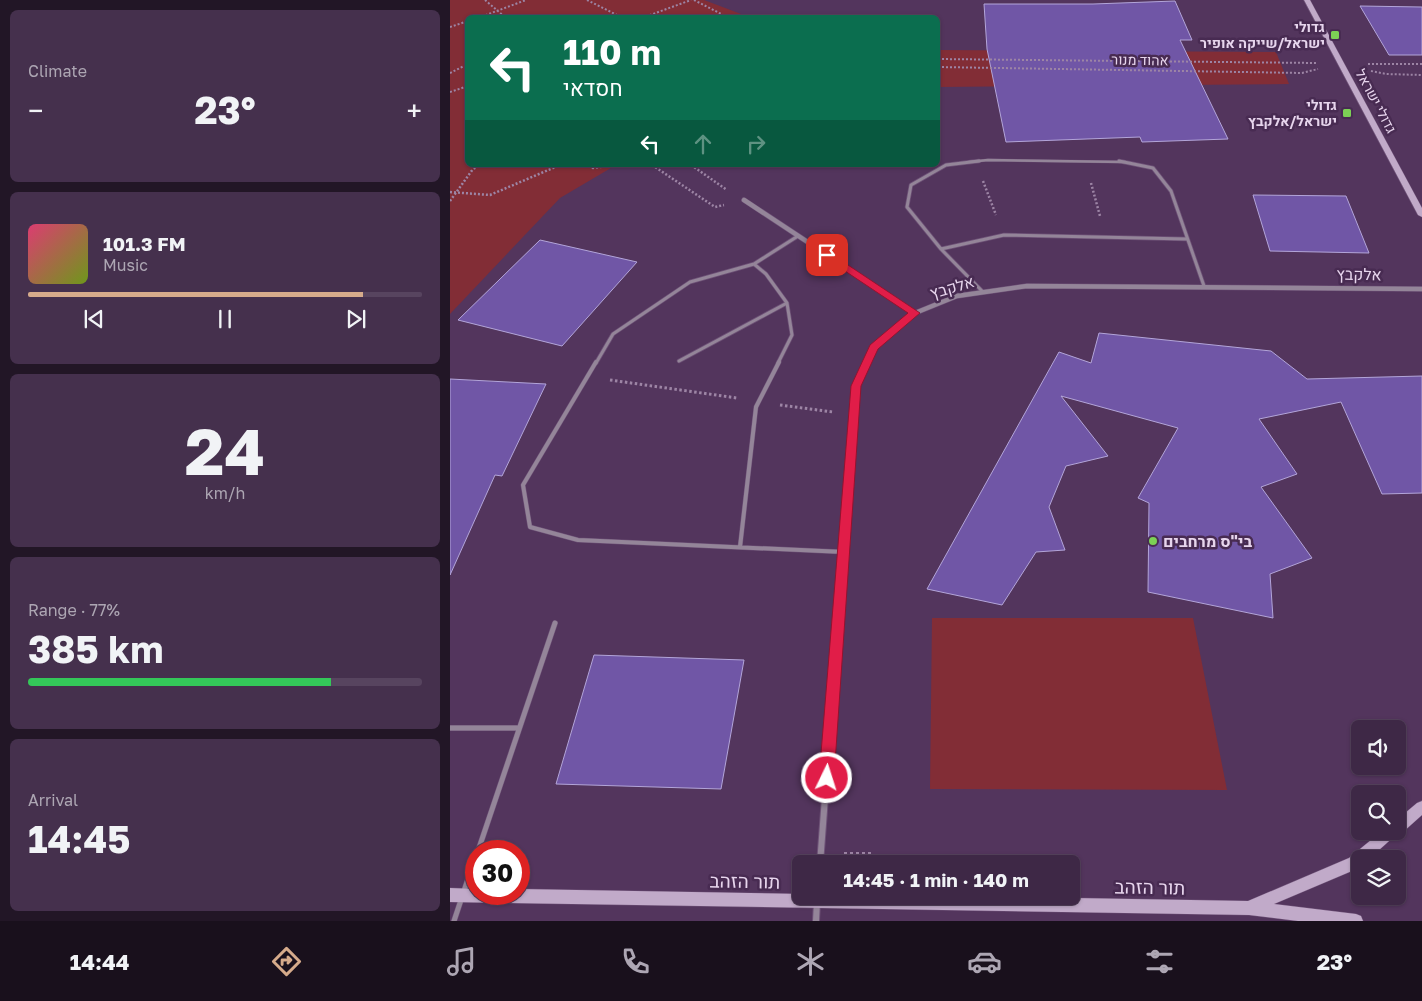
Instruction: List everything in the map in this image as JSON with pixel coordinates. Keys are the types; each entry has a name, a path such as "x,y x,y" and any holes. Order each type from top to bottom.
{"street":[{"name":"גדולי ישראל","path":"1307,0 1422,215"},
{"path":"744,200 915,313"},
{"name":"אלקבץ","path":"821,854 856,386 874,348 915,313 957,296 983,292 1066,284 1422,289"},
{"path":"1406,820 1422,807"},
{"name":"תור הזהב","path":"1249,908 1354,863 1381,840"},
{"name":"תור הזהב","path":"456,895 792,899"},
{"name":"תור הזהב","path":"1080,904 1249,908 1356,921"},
{"path":"816,921 817,905"}],"lane":[{"path":"983,292 941,249 907,207 911,185 946,165 988,160 1119,161 1153,168 1170,191 1204,286"},
{"path":"941,249 1004,235 1186,239"},
{"path":"798,236 754,264 690,282 613,334 523,485 530,527 578,540 844,552"},
{"path":"740,547 756,407 792,334 787,303 766,274 754,264"},
{"path":"679,361 787,303"},
{"path":"482,840 555,623"},
{"path":"450,728 520,728"},
{"path":"454,921 456,895 465,877"}],"path":[{"path":"485,0 503,15"},
{"path":"487,15 526,0"},
{"path":"587,0 617,15"},
{"path":"650,15 693,0 723,15"},
{"path":"450,27 465,22"},
{"path":"940,59 1422,64"},
{"path":"1341,64 1386,74 1422,75"},
{"name":"אהוד מנור","path":"940,67 1302,73 1341,64"},
{"path":"450,73 465,66"},
{"path":"450,92 465,87"},
{"path":"450,201 473,169 477,167"},
{"path":"450,192 490,195 555,167"},
{"path":"655,167 715,207 744,200"},
{"path":"693,167 744,200"},
{"path":"588,377 806,408"},
{"path":"821,854 873,855"}],"shaded area":[{"path":"450,0 704,0 744,15 465,15 465,167 613,167 560,198 450,314"},
{"path":"940,50 1276,52 1289,84 940,87"},
{"path":"932,618 1193,618 1227,790 930,789"}],"building":[{"path":"1175,1 1192,40 1180,40 1228,139 1142,142 1140,137 1006,142 987,49 984,4 1093,4"},
{"path":"1360,6 1422,7 1422,55 1389,55"},
{"path":"1253,195 1346,196 1369,253 1270,251"},
{"path":"540,240 637,262 562,346 458,320"},
{"path":"1099,333 1271,351 1307,379 1422,376 1422,493 1382,494 1341,402 1259,419 1297,474 1261,487 1312,558 1270,574 1273,618 1148,592 1149,503 1138,498 1178,428 1061,396 1108,456 1066,466 1049,507 1065,550 1036,552 1002,605 927,589 1059,352 1091,363"},
{"path":"450,379 546,384 502,476 495,475 450,575"},
{"path":"594,655 744,660 721,789 556,784"}],"place":[{"name":"גדולי ישראל/שייקה אופיר","path":"1335,35"},
{"name":"גדולי ישראל/אלקבץ","path":"1347,113"},
{"name":"בי\"ס מרחבים","path":"1153,541"}],"route":[{"path":"827,255 915,313 874,348 856,386 827,778"}]}
